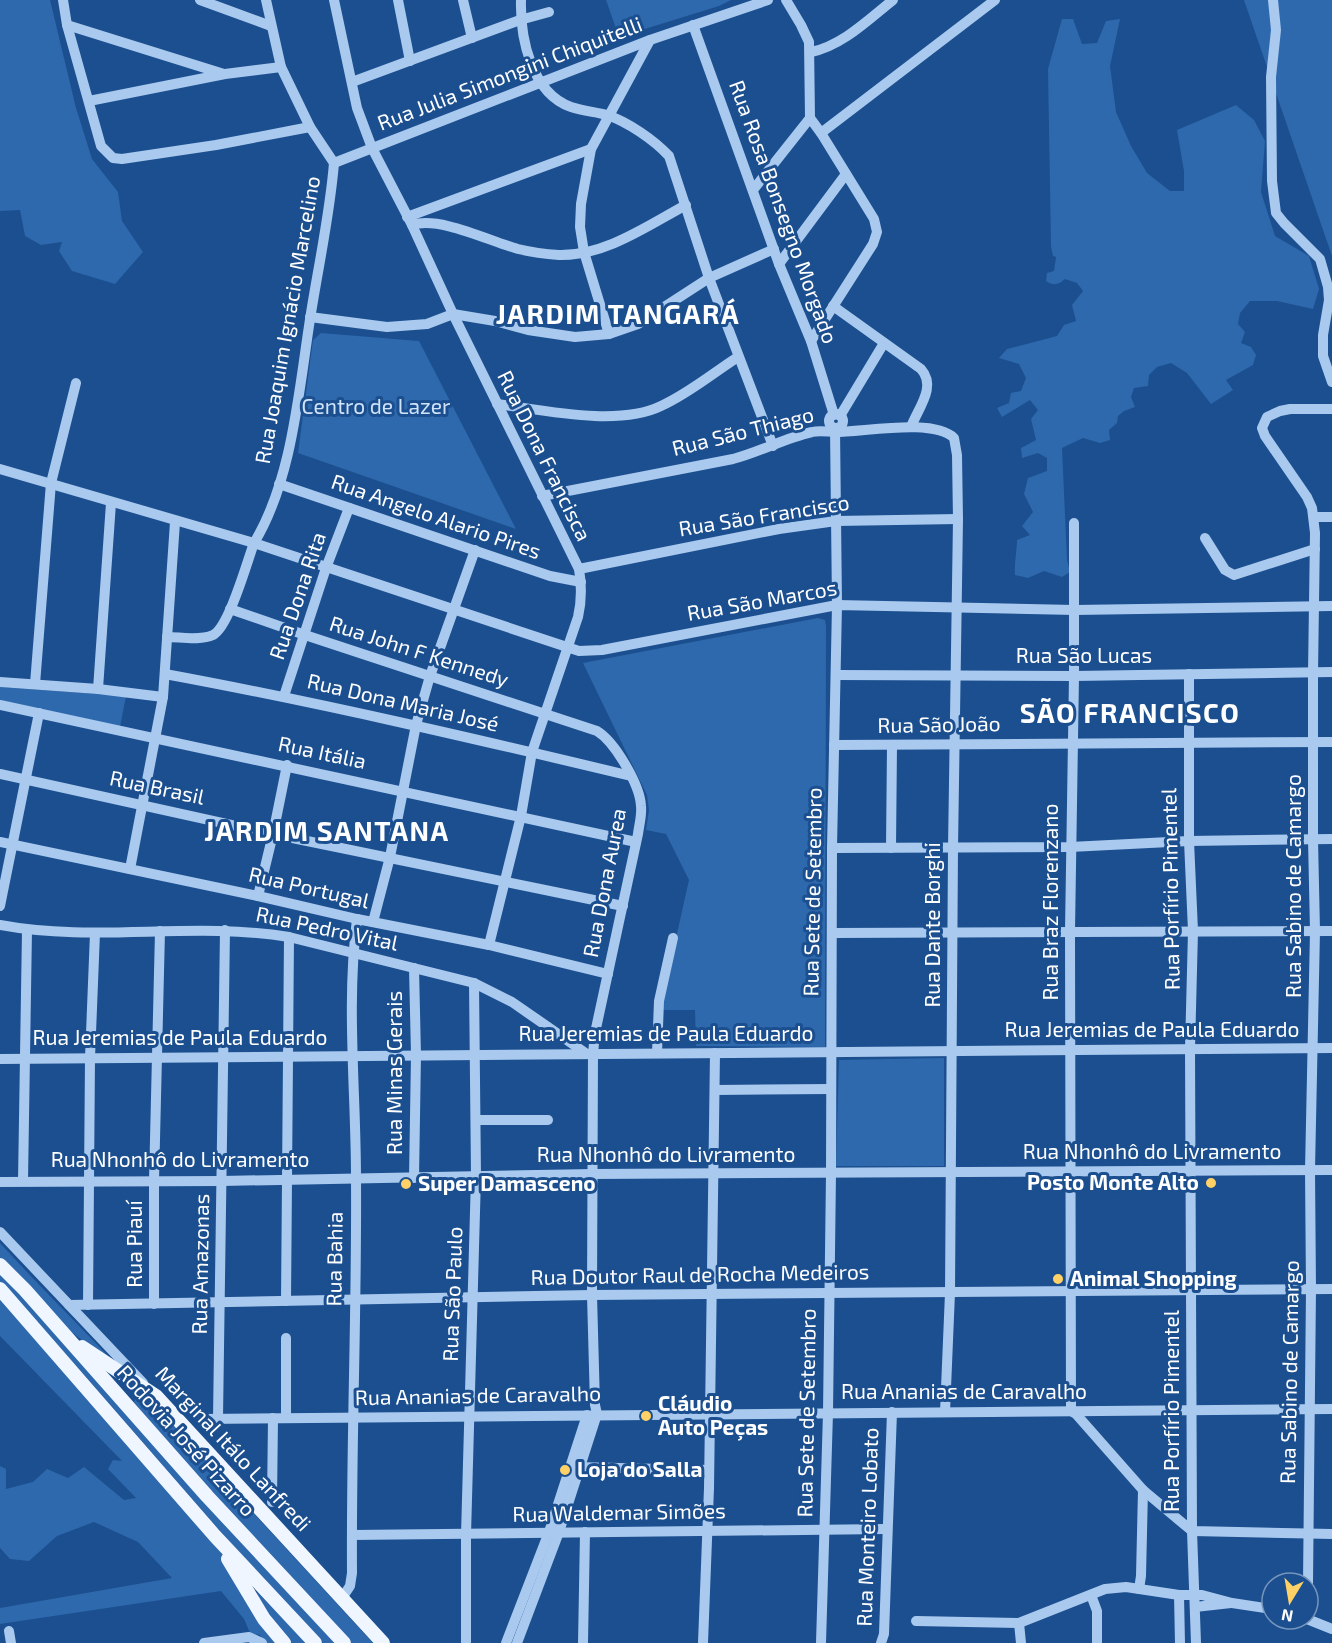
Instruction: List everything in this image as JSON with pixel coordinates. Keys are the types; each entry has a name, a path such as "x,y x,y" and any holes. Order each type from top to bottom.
{"main road":[{"name":"Rodovia José Pizarro","path":"0,1265 207,1496 344,1643"},
{"name":"Rodovia José Pizarro","path":"0,1289 215,1536 315,1643"},
{"path":"63,1334 156,1396"},
{"name":"Marginal Itálo Lanfredi","path":"156,1396 383,1643"},
{"path":"215,1536 264,1619 284,1643"}],"street":[{"path":"63,0 67,25 101,146 113,158 122,159 216,145 310,127"},
{"path":"200,0 271,26"},
{"path":"266,0 281,67 310,127 334,163"},
{"name":"Rua Dona Francisca","path":"334,0 357,108 372,148 410,221 453,314 579,569 582,600 532,752 521,816 489,945"},
{"path":"398,0 410,61"},
{"path":"463,0 472,38"},
{"path":"521,0 520,20 529,55 540,84 570,107 610,116 644,135 660,146 669,156 709,278 773,446"},
{"name":"Rua Julia Simongini Chiquitelli","path":"334,163 651,40 768,0"},
{"path":"786,0 807,36 811,52 810,118 876,226 876,237 873,244 811,341"},
{"path":"811,52 841,40 894,0"},
{"path":"821,133 996,0"},
{"path":"1273,0 1276,30 1271,77 1272,182 1276,213 1320,259 1328,287 1329,300 1323,335 1323,356 1332,382"},
{"path":"352,82 520,20 549,12"},
{"path":"67,25 225,74"},
{"name":"Rua Rosa Bonsegno Morgado","path":"693,25 779,264 811,341 837,415"},
{"path":"609,334 584,252 580,227 581,204 591,149 651,40"},
{"path":"89,100 225,74 281,67"},
{"path":"753,190 810,118"},
{"path":"410,221 591,149"},
{"name":"Rua Joaquim Ignácio Marcelino","path":"166,637 196,638 215,634 223,625 279,484 294,416 334,163"},
{"path":"779,264 846,174"},
{"path":"410,221 430,222 519,249 561,255 602,248 619,242 686,205"},
{"path":"310,317 387,327 426,324 453,314 486,319 528,330 575,337 609,334 638,324 709,278 774,249"},
{"path":"833,306 921,369 928,381 927,392 910,427"},
{"path":"835,430 842,424 837,415 884,343"},
{"path":"497,404 581,414 624,416 659,407 682,395 738,357"},
{"path":"35,684 51,483 76,383"},
{"name":"Rua Sabino de Camargo","path":"1308,1571 1310,1170 1315,931 1314,517 1307,497 1265,436 1262,428 1267,417 1280,411 1332,409"},
{"name":"Rua São Thiago","path":"542,496 733,459 773,446 791,437 816,431 910,427 945,430 954,438"},
{"name":"Rua Sete de Setembro","path":"821,1643 830,1293 832,848 837,605 835,430"},
{"name":"Rua Dante Borghi","path":"945,1412 950,1293 958,519 957,455 954,438"},
{"name":"Rua São Marcos","path":"0,469 175,522 254,543 579,651 602,650 837,605 1075,610 1332,606"},
{"name":"Rua Angelo Alario Pires","path":"279,484 550,576 581,582"},
{"path":"98,689 111,503"},
{"name":"Rua Dona Rita","path":"284,696 326,568 349,508"},
{"path":"1314,517 1332,517"},
{"name":"Rua São Francisco","path":"579,569 779,529 836,521 958,519"},
{"path":"130,869 157,738 163,697 175,522"},
{"name":"Rua Braz Florenzano","path":"1071,1411 1070,847 1075,610 1074,523"},
{"path":"1205,538 1225,570 1234,574 1315,549"},
{"path":"374,922 390,857 416,725 430,676 475,550"},
{"name":"Rua John F Kennedy","path":"230,609 597,731"},
{"name":"Rua São Lucas","path":"836,675 1074,676 1332,672"},
{"name":"Rua Dona Maria José","path":"165,674 284,696 631,776"},
{"name":"Rua Porfírio Pimentel","path":"1189,674 1189,840 1193,931 1190,1049 1192,1531 1196,1643"},
{"path":"0,682 98,689 163,697"},
{"name":"Rua Itália","path":"0,705 636,842"},
{"path":"0,906 39,713"},
{"name":"Rua Dona Aurea","path":"592,1414 594,1404 591,1054 636,842 641,805 631,776 608,740 597,731"},
{"name":"Rua São João","path":"834,745 1332,742"},
{"path":"891,848 892,746"},
{"path":"258,896 286,765"},
{"name":"Rua Brasil","path":"0,774 273,834 623,906"},
{"path":"832,848 1070,847 1189,840 1332,838"},
{"name":"Rua Portugal","path":"0,842 489,945 608,974"},
{"name":"Rua Bahia","path":"342,1598 350,1586 352,1574 356,1178 353,953 357,919"},
{"name":"Rua Pedro Vital","path":"0,925 27,930 95,933 225,930 289,937 474,983 512,1002 591,1054"},
{"path":"23,1181 27,930"},
{"name":"Rua Amazonas","path":"218,1418 225,930"},
{"name":"Rua Piauí","path":"154,1304 154,1181 160,931"},
{"path":"832,933 1332,931"},
{"path":"88,1305 90,1058 95,933"},
{"path":"286,1301 289,937"},
{"path":"657,1053 659,1001 673,938"},
{"name":"Rua Minas Gerais","path":"414,968 416,1055 414,1178"},
{"name":"Rua São Paulo","path":"466,1643 466,1535 477,1120 474,983"},
{"name":"Rua Jeremias de Paula Eduardo","path":"0,1059 1332,1048"},
{"path":"703,1643 708,1531 716,1053"},
{"path":"715,1090 831,1089"},
{"path":"477,1120 548,1120"},
{"name":"Rua Nhonhô do Livramento","path":"0,1182 593,1174 1332,1170"},
{"name":"Marginal Itálo Lanfredi","path":"0,1232 156,1396"},
{"name":"Rua Doutor Raul de Rocha Medeiros","path":"69,1305 592,1295 1332,1289"},
{"path":"286,1338 286,1418"},
{"name":"Rua Ananias de Caravalho","path":"201,1419 709,1413 1332,1410"},
{"path":"1071,1411 1143,1490 1192,1531 1332,1534"},
{"name":"Rua Monteiro Lobato","path":"881,1643 884,1634 892,1412"},
{"path":"517,1643 592,1414"},
{"path":"273,1418 273,1502"},
{"path":"575,1467 709,1470"},
{"path":"1140,1589 1143,1490"},
{"name":"Rua Waldemar Simões","path":"352,1535 886,1529"},
{"path":"506,1643 554,1532"},
{"path":"583,1643 585,1532"},
{"path":"916,1621 1019,1623 1112,1587 1216,1598 1260,1607"},
{"path":"1091,1595 1097,1611 1097,1643"},
{"path":"1179,1595 1180,1643"},
{"path":"1195,1607 1232,1603"},
{"path":"1019,1623 1021,1643"},
{"path":"9,1631 11,1643"},
{"path":"204,1643 249,1637 262,1643"}],"green space":[{"path":"0,0 50,0 76,108 92,159 118,192 122,221 143,252 115,284 72,271 59,251 62,242 41,245 25,236 20,210 0,211"},
{"path":"606,0 731,0 719,6 619,37"},
{"path":"1244,0 1332,0 1332,256"},
{"path":"1062,19 1073,19 1082,44 1097,43 1106,21 1120,19 1110,66 1116,112 1131,146 1147,173 1170,191 1184,191 1184,171 1177,130 1236,105 1254,120 1265,141 1261,192 1275,236 1309,256 1319,289 1313,309 1277,301 1250,301 1240,313 1238,324 1245,332 1241,343 1251,347 1256,355 1253,365 1226,380 1233,390 1211,404 1187,373 1171,363 1157,367 1149,375 1148,386 1134,388 1131,397 1135,407 1118,416 1117,423 1109,430 1110,440 1100,443 1083,438 1062,448 1067,560 1070,572 1062,577 1044,571 1028,578 1015,575 1017,540 1030,535 1022,526 1033,512 1024,494 1028,478 1047,471 1047,458 1038,453 1022,458 1021,448 1036,440 1031,419 1038,410 1030,400 1002,417 997,408 1009,403 1011,393 1021,391 1026,378 1019,364 999,358 1007,349 1057,336 1064,325 1076,321 1072,305 1083,291 1077,283 1065,279 1056,284 1046,281 1047,273 1054,271 1056,257 1053,256 1051,246 1048,69"},
{"name":"Centro de Lazer","path":"321,333 419,341 516,529 298,453 313,340"},
{"path":"818,618 825,620 826,626 825,1047 696,1046 695,1010 663,1010 661,1005 689,880 666,834 646,830 649,810 647,795 583,663"},
{"path":"0,687 126,696 120,727 0,700"},
{"path":"944,1058 944,1166 836,1166 839,1060"},
{"path":"0,1243 124,1373 69,1330 0,1258"},
{"path":"0,1272 83,1362 209,1507 335,1643 323,1643 242,1556 86,1377 0,1283"},
{"path":"0,1298 211,1536 264,1624 279,1643 265,1643 260,1635 250,1633 244,1619 221,1591 0,1624 0,1608 172,1578 138,1542 94,1522 57,1536 29,1561 10,1559 0,1548 0,1466 6,1469 6,1489 33,1482 47,1469 68,1478 84,1467 124,1500 136,1498 108,1469 113,1460 122,1461 0,1336"},
{"path":"138,1394 153,1404 373,1643 351,1643 232,1515 142,1412 134,1402"},
{"path":"257,1592 307,1643 289,1643 262,1605"}],"place":[{"name":"Posto Monte Alto","path":"1211,1183"},
{"name":"Super Damasceno","path":"406,1184"},
{"name":"Animal Shopping","path":"1058,1279"},
{"name":"Cláudio Auto Peças","path":"646,1416"},
{"name":"Loja do Salla","path":"565,1470"}],"district":[{"name":"JARDIM TANGARÁ","path":"618,315"},
{"name":"SÃO FRANCISCO","path":"1130,714"},
{"name":"JARDIM SANTANA","path":"327,832"}]}
